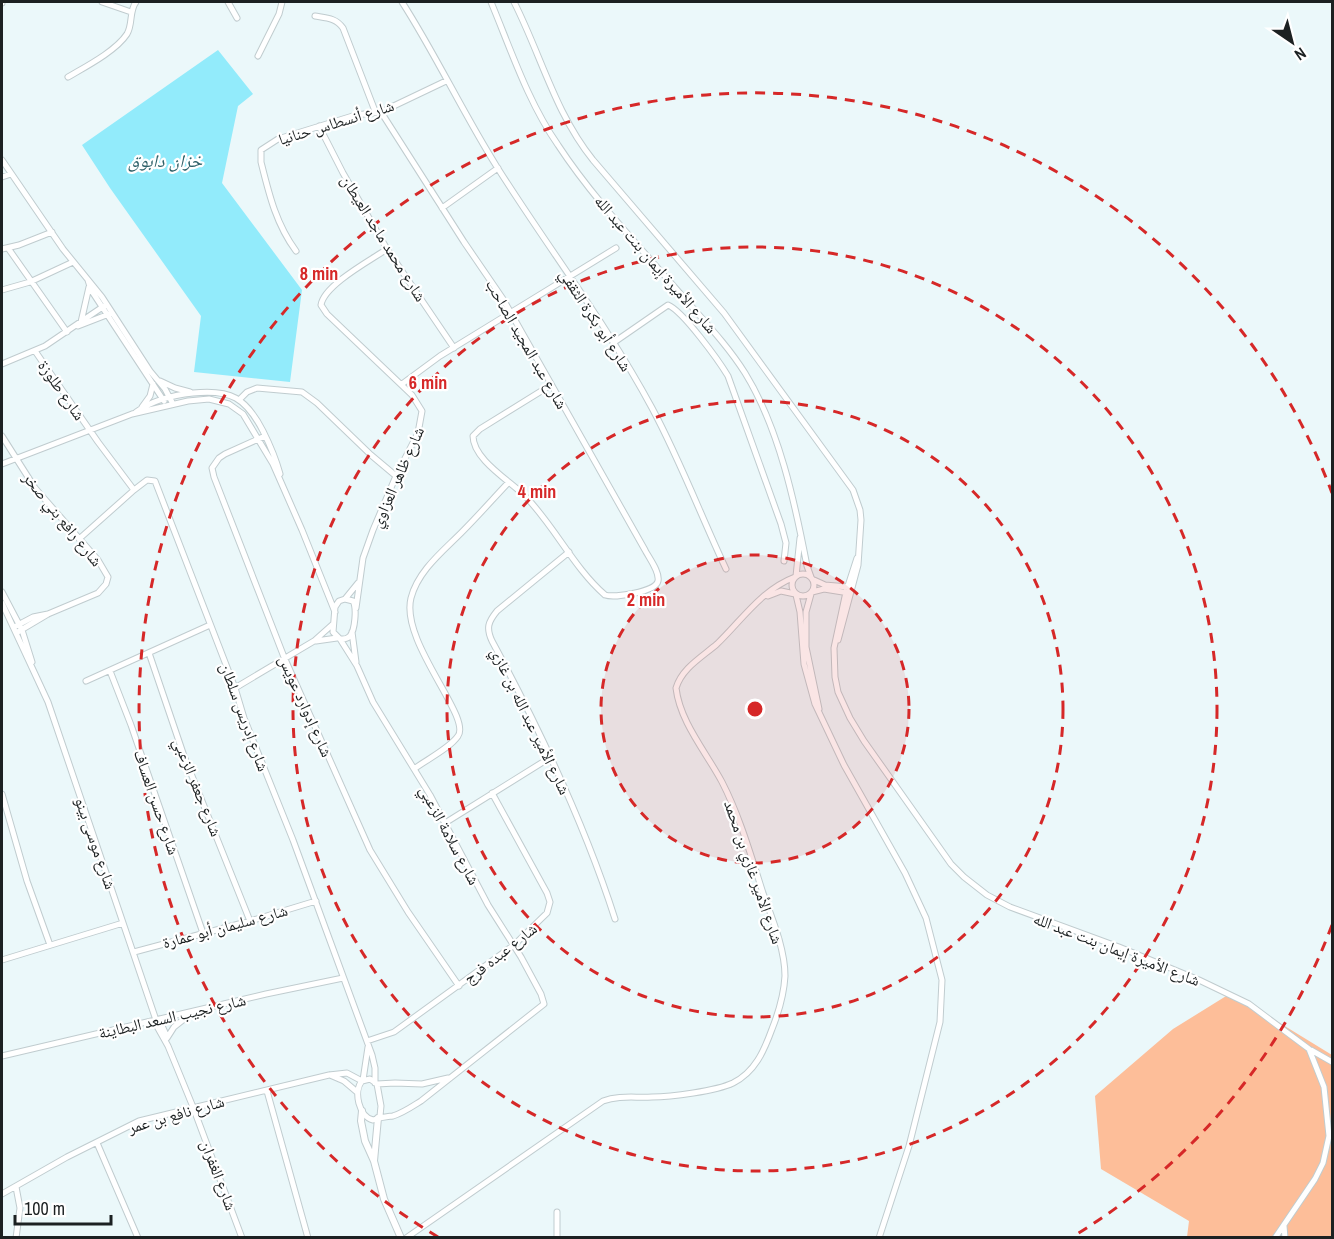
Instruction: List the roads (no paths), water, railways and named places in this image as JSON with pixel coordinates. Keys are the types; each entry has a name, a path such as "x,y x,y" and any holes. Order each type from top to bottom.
{"street":[{"path":"102,2 131,12"},
{"path":"68,77 121,41 129,29 131,12 136,2"},
{"path":"228,2 237,18"},
{"path":"258,56 275,23 282,2"},
{"name":"شارع أبو بكرة الثقفي","path":"402,2 431,48 446,81 498,168 613,343 658,420 726,569"},
{"name":"شارع الأميرة إيمان بنت عبد الله","path":"491,2 533,101 556,144 626,230 728,348 745,374 760,401 774,439 789,487 812,579"},
{"name":"شارع الأميرة إيمان بنت عبد الله","path":"515,2 558,104 581,144 724,313 853,490 861,520 857,567 849,590 834,663 838,692 856,730 951,864 987,895 1010,907 1119,947 1199,980 1249,1004 1309,1049 1332,1062"},
{"name":"شارع عبد المجيد الصاحب","path":"315,16 331,18 343,28 378,112 511,313 633,527 656,573 657,584 641,592 609,597 601,592 569,552"},
{"name":"شارع أنسطاس حنانيا","path":"296,251 285,234 273,207 260,155 261,150 270,142 301,130 356,115 378,112 446,81"},
{"name":"شارع محمد ماجد العيطان","path":"319,126 387,249 454,348"},
{"path":"2,160 73,262 87,278 166,406"},
{"path":"442,208 498,168"},
{"path":"2,177 11,174"},
{"path":"52,232 5,248 67,332"},
{"path":"402,384 454,348 616,248"},
{"name":"شارع ظاهر العزاوي","path":"352,632 363,558 372,530 418,433 423,417 418,403 402,384 327,314 321,305 324,297 332,288 387,249"},
{"path":"2,290 30,282 73,262"},
{"path":"87,278 89,286 105,306"},
{"path":"79,324 89,286"},
{"name":"شارع الأميرة إيمان بنت عبد الله","path":"613,343 668,305 678,311 712,354 728,376 780,524 786,543 784,561"},
{"path":"2,364 35,351 105,306"},
{"path":"79,324 110,314"},
{"path":"110,314 158,379 173,404"},
{"name":"شارع طلوزة","path":"35,351 89,430 134,489"},
{"path":"158,379 175,388 198,393"},
{"path":"142,408 150,396 153,384"},
{"path":"551,385 480,429 473,436 478,452 508,483 529,500 569,552"},
{"path":"235,407 239,399 247,392 257,388 302,392 396,476"},
{"path":"132,414 163,399 198,393 224,393 239,399 251,411 265,436 278,466 283,485"},
{"path":"2,465 132,414 173,404 210,399 235,407 243,414 283,485 327,589 334,612 333,624 314,641 235,688"},
{"name":"شارع رافع بني صخر","path":"2,436 40,495 79,539 108,577 106,584 98,592 18,629"},
{"name":"شارع إدوارد عويس","path":"265,436 219,458 214,463 213,472 284,657 374,856 408,912 459,986"},
{"name":"شارع إدريس سلطان","path":"134,489 150,479 157,484 235,688 244,718 316,901 367,1043 375,1068 381,1110 379,1117"},
{"path":"414,769 457,738 461,728 453,707 417,641 410,620 411,599 418,582 431,564 508,483"},
{"path":"79,539 134,489"},
{"name":"شارع الأميرة إيمان بنت عبد الله","path":"795,577 800,536"},
{"name":"شارع الأمير عبد الله بن غازي","path":"569,552 496,611 488,629 551,757 595,863 615,919"},
{"path":"754,605 775,587 805,574 822,584 849,590"},
{"path":"795,577 792,584 800,612 804,664 814,702 840,756 905,873 926,918 942,980 940,1022 909,1146 879,1238"},
{"path":"812,579 814,586 806,612 806,647 819,709"},
{"name":"شارع ظاهر العزاوي","path":"334,612 337,604 359,582"},
{"path":"327,589 353,602 356,608"},
{"path":"754,605 777,592 786,591 804,597 825,589 849,590"},
{"path":"2,592 6,612"},
{"path":"2,603 6,612"},
{"name":"شارع الأمير غازي بن محمد","path":"406,1238 603,1101 614,1097 681,1094 730,1084 743,1077 760,1058 776,1020 785,977 783,962 772,920 736,814 723,784 681,710 676,688 684,673 718,643 754,605"},
{"name":"شارع موسى بينو","path":"6,612 18,629 74,775 156,1020"},
{"name":"شارع سلامة الزعبي","path":"333,624 333,632 357,666 373,702 445,823 488,905 514,945 541,994 544,1004 449,1078"},
{"path":"86,681 210,625"},
{"path":"314,641 346,638 352,632"},
{"name":"شارع سلامة الزعبي","path":"352,632 357,666"},
{"name":"شارع جعفر الزعبي","path":"149,652 184,756 250,921"},
{"name":"شارع حسن العساف","path":"110,671 203,933"},
{"path":"445,823 551,757"},
{"name":"شارع عبده فرج","path":"367,1043 394,1032 459,986 514,945 547,913 550,902 547,893 492,793"},
{"path":"2,794 27,881 50,945"},
{"name":"شارع سليمان أبو عمارة","path":"134,952 316,901"},
{"path":"2,960 123,923"},
{"name":"شارع نجيب السعد البطاينة","path":"2,1056 343,978"},
{"path":"167,1038 174,1027 196,1010"},
{"name":"شارع الغفران","path":"156,1020 167,1038 168,1046"},
{"name":"شارع الغفران","path":"156,1020 193,1107 242,1237"},
{"name":"شارع إدريس سلطان","path":"357,1092 357,1086 362,1080 367,1043"},
{"path":"1275,1238 1315,1179 1325,1155 1329,1136 1327,1107 1319,1072 1309,1049"},
{"name":"شارع نافع بن عمر","path":"2,1194 66,1157 138,1122 193,1107 329,1075 347,1073 362,1080 370,1079 376,1083 422,1084 449,1078"},
{"path":"329,1075 344,1081 357,1092 362,1111 368,1120 391,1116 410,1108 449,1078"},
{"path":"267,1091 308,1238"},
{"path":"362,1111 361,1121 365,1141 374,1161 384,1199 401,1238"},
{"path":"374,1161 379,1117"},
{"path":"97,1143 138,1238"},
{"path":"1325,1155 1332,1150"},
{"path":"16,1187 20,1208 16,1238"},
{"path":"557,1212 557,1238"},
{"path":"1284,1226 1285,1238"}],"water":[{"name":"خزان دابوق","path":"218,50 253,94 238,106 222,183 302,290 290,382 194,372 201,316 82,145"}]}
